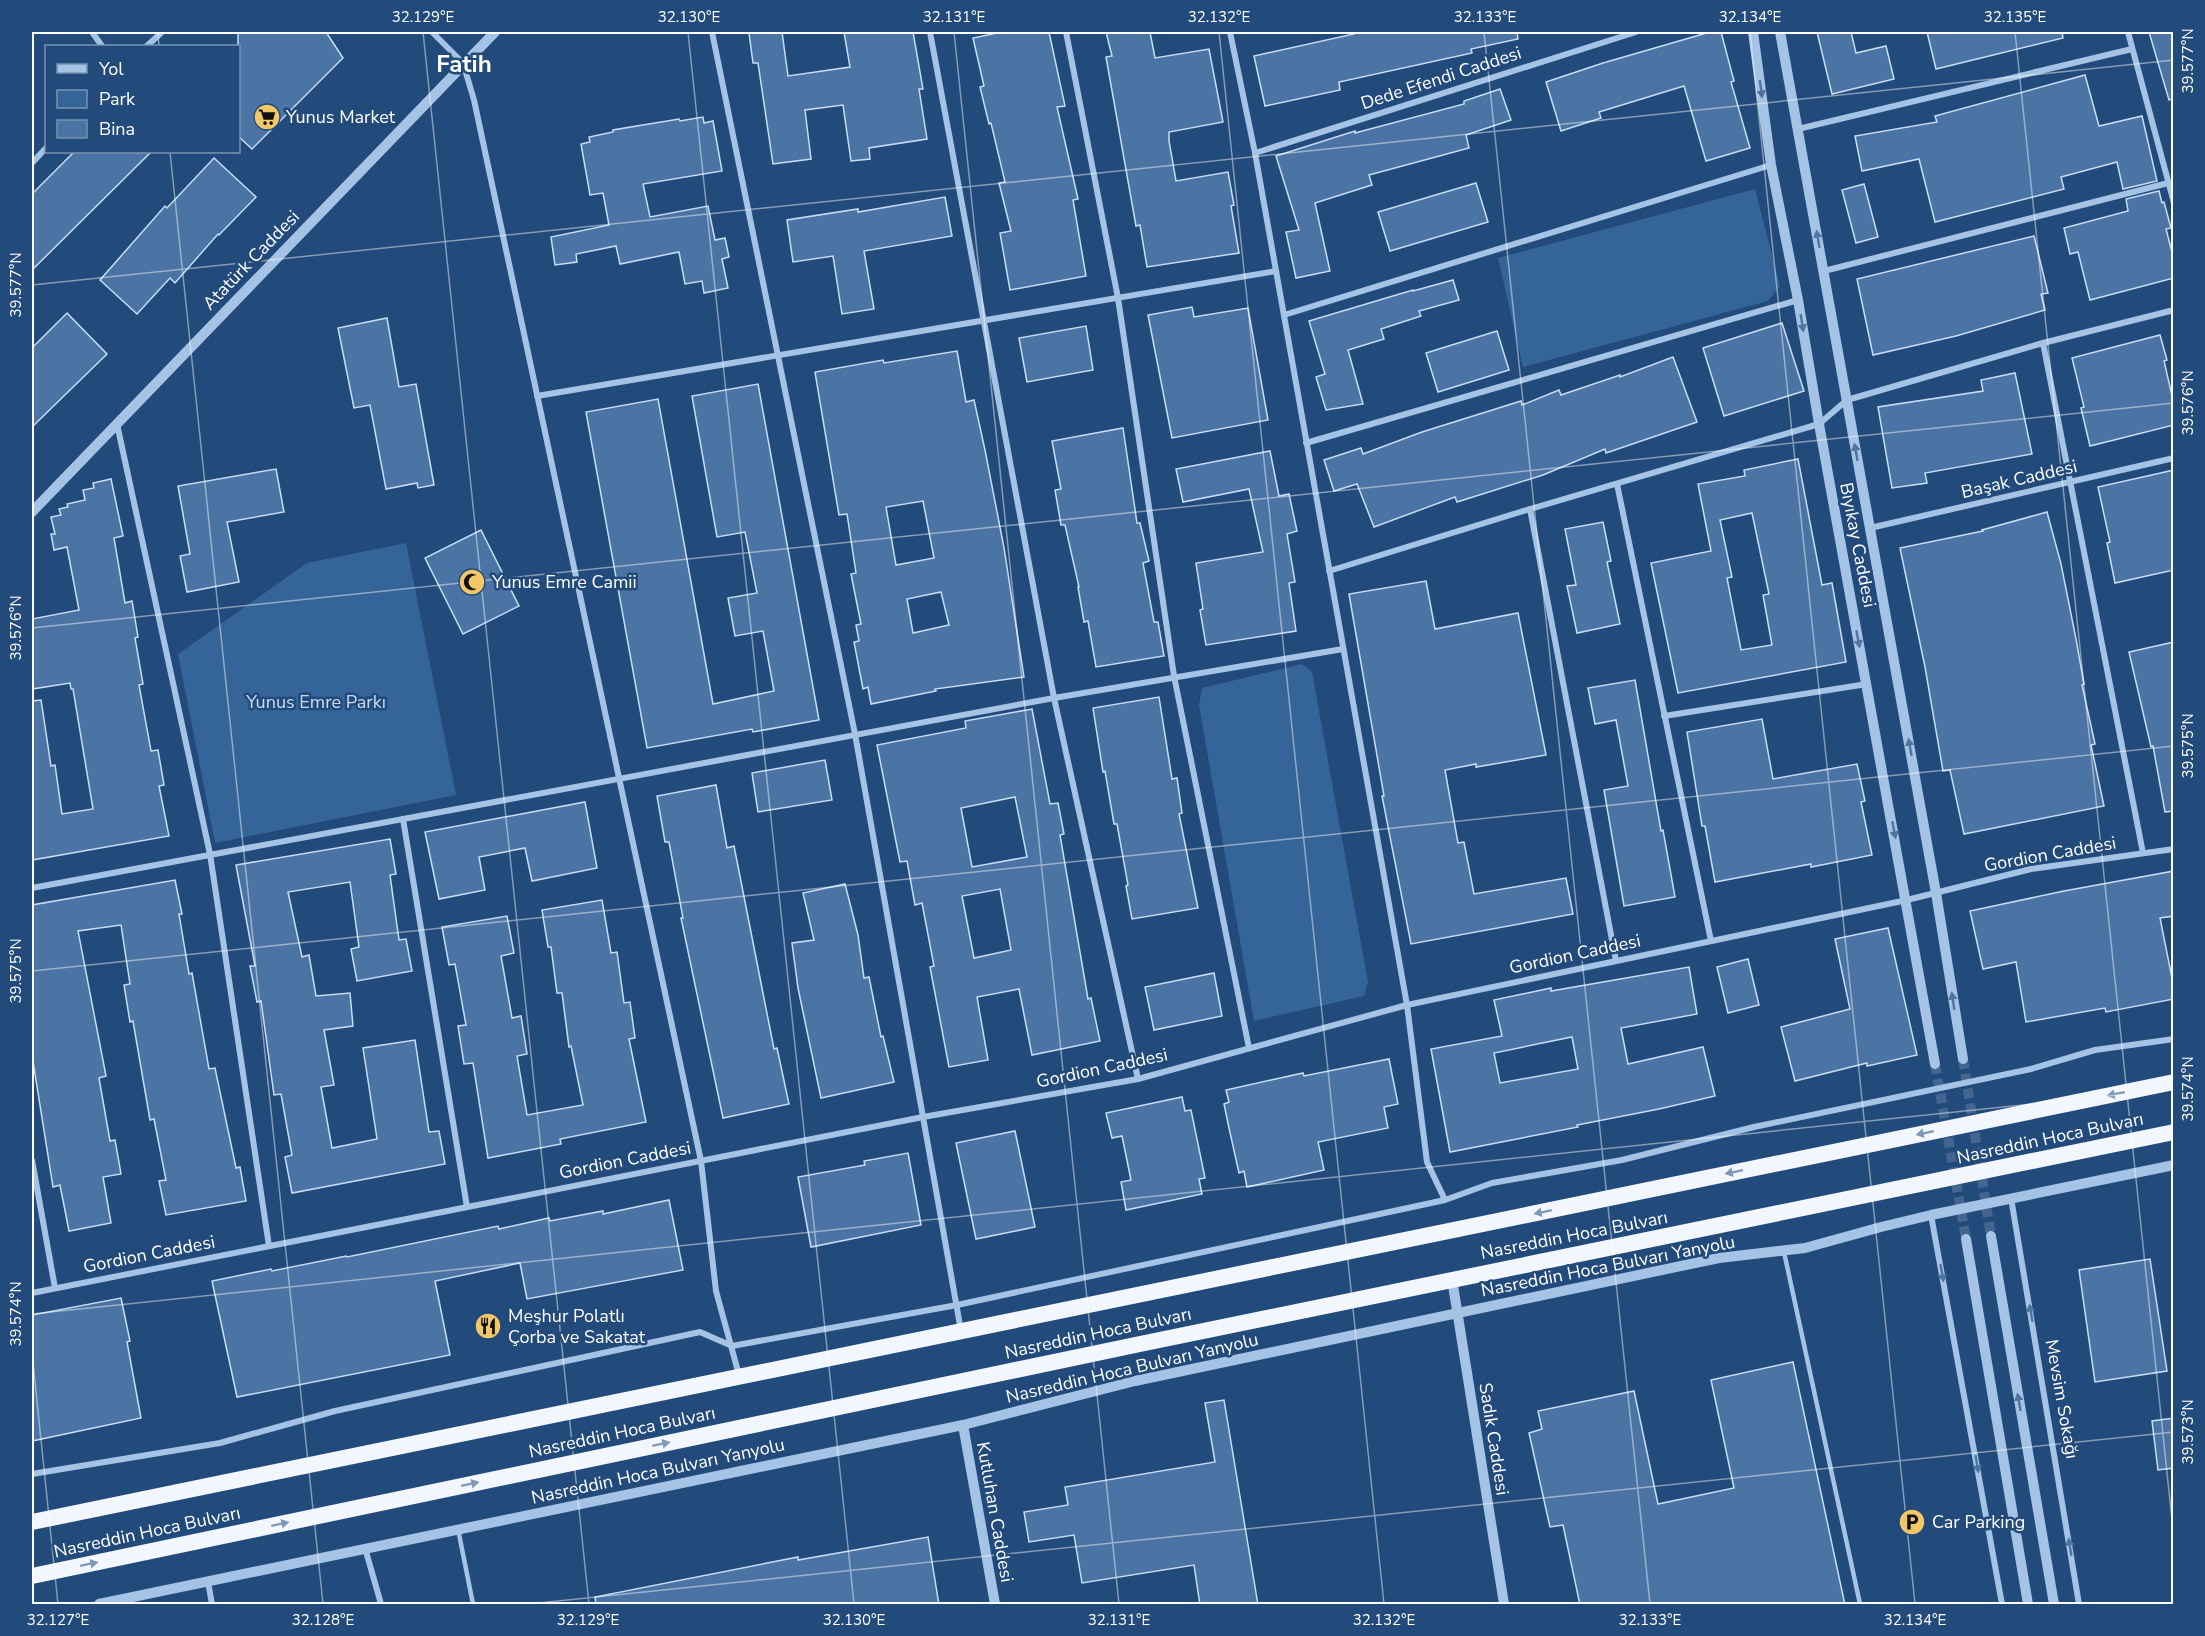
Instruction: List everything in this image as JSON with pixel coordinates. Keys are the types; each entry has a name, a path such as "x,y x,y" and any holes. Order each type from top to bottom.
{"highway":[{"name":"Nasreddin Hoca Bulvarı","path":"32,1522 2174,1082"},
{"name":"Nasreddin Hoca Bulvarı","path":"32,1576 1452,1279 2174,1132"}],"street":[{"path":"92,32 101,45"},
{"path":"148,45 162,32"},
{"path":"432,32 463,63 474,100 700,1161 716,1292 739,1376"},
{"name":"Atatürk Caddesi","path":"32,512 495,32"},
{"path":"712,32 855,734 961,1331"},
{"path":"930,32 1054,698 1138,1079"},
{"path":"1066,32 1118,298 1174,676 1249,1048"},
{"path":"1230,32 1255,153 1407,1005 1427,1162 1445,1200"},
{"name":"Dede Efendi Caddesi","path":"1255,153 1636,32"},
{"name":"Bıyıkay Caddesi","path":"1753,32 1772,165 1935,1064"},
{"name":"Bıyıkay Caddesi","path":"1780,32 1936,893 1963,1059"},
{"path":"2127,32 2174,203"},
{"path":"1798,129 2132,49"},
{"path":"32,163 45,149"},
{"path":"1284,315 1772,165"},
{"path":"1824,271 2168,183"},
{"path":"537,396 1276,271"},
{"path":"1306,443 1798,300"},
{"path":"1329,571 1530,508 1819,424 1847,400 2043,343 2174,310"},
{"path":"2043,343 2143,853"},
{"path":"117,423 210,854 269,1246"},
{"name":"Başak Caddesi","path":"1870,528 2174,458"},
{"path":"1617,484 1711,941"},
{"path":"1530,508 1616,961"},
{"path":"32,888 855,734 1174,676 1343,649"},
{"path":"1664,716 1867,684"},
{"path":"403,819 467,1207"},
{"name":"Gordion Caddesi","path":"32,1293 700,1161 1138,1079 1407,1005 1907,900 2031,869 2174,849"},
{"path":"32,1474 220,1443 335,1411 700,1332 732,1346 957,1305 1445,1200 1492,1183 1622,1160 1754,1127 2031,1069 2095,1050 2174,1039"},
{"path":"32,1160 55,1288"},
{"name":"Nasreddin Hoca Bulvarı Yanyolu","path":"99,1605 963,1425 1135,1381 1719,1258 1805,1248 1931,1215 2174,1165"},
{"name":"Mevsim Sokağı","path":"2011,1198 2079,1605"},
{"path":"1931,1215 2002,1605"},
{"path":"1991,1236 2054,1605"},
{"path":"1966,1239 2028,1605"},
{"name":"Sadık Caddesi","path":"1452,1279 1504,1605"},
{"name":"Kutluhan Caddesi","path":"963,1425 995,1605"},
{"path":"365,1548 381,1605"},
{"path":"208,1582 212,1605"}],"lane":[{"path":"1784,1252 1860,1605"},
{"path":"458,1529 473,1605"}],"green space":[{"path":"1755,189 1780,286 1768,301 1523,367 1498,258"},
{"name":"Yunus Emre Parkı","path":"406,543 456,795 215,843 178,654 307,563"},
{"path":"1302,664 1312,672 1368,982 1364,996 1254,1021 1199,705 1202,688"}],"building":[{"path":"238,32 326,32 343,58 252,149 240,138 240,45 238,45"},
{"path":"782,32 788,76 850,67 844,32 913,32 923,89 919,89 927,139 869,148 870,159 851,161 843,105 805,110 811,159 773,164 758,63 753,63 749,33"},
{"path":"1002,32 1049,32 1065,106 1057,107 1078,199 1073,200 1086,276 1010,290 1000,233 1011,231 999,183 1005,182 980,87 984,86 973,38"},
{"path":"1106,32 1150,32 1155,58 1209,49 1223,122 1169,132 1169,141 1176,181 1228,172 1239,253 1147,267 1140,225 1136,226 1106,57 1112,56"},
{"path":"1354,32 1517,32 1518,39 1471,49 1472,53 1339,82 1340,90 1265,106 1254,56 1354,34"},
{"path":"1710,32 1721,32 1734,81 1731,82 1750,148 1706,161 1684,86 1599,112 1601,118 1561,131 1546,82"},
{"path":"1817,32 1851,32 1856,53 1886,46 1894,79 1832,94"},
{"path":"1927,32 2062,32 2063,38 1936,69"},
{"path":"2149,32 2174,32 2174,99 2169,100"},
{"path":"2085,75 2099,126 2142,116 2157,181 2123,189 2117,162 2061,177 2064,189 1935,222 1919,159 1862,171 1855,136 1937,122 1935,116"},
{"path":"1500,89 1511,120 1466,135 1469,148 1369,175 1372,185 1315,203 1330,271 1296,278 1286,232 1299,230 1276,156 1355,131 1355,133 1464,104 1464,101"},
{"path":"703,117 704,123 713,121 722,171 643,184 650,217 708,206 715,240 725,238 729,257 722,259 728,288 704,293 702,281 685,284 679,252 620,264 616,246 576,254 577,262 555,265 551,237 609,225 603,193 590,195 581,144 590,142 589,137 613,132 613,130"},
{"path":"73,153 150,153 32,270 32,194"},
{"path":"214,158 256,197 218,234 175,283 170,278 137,314 100,280 165,206 167,208"},
{"path":"1476,183 1488,222 1390,251 1378,212"},
{"path":"1864,184 1878,237 1856,243 1842,190"},
{"path":"2159,191 2171,228 2166,229 2174,260 2174,278 2090,300 2078,252 2070,254 2064,228 2128,211 2126,199"},
{"path":"945,197 952,236 864,251 874,309 842,314 833,256 793,262 787,220 858,209 858,212"},
{"path":"2034,236 2048,293 2041,294 2045,310 1956,336 1873,355 1857,279"},
{"path":"1453,280 1459,300 1419,311 1421,316 1381,329 1384,339 1348,350 1363,404 1326,410 1316,377 1325,374 1309,321"},
{"path":"1192,307 1194,317 1248,308 1268,420 1172,438 1148,315"},
{"path":"67,313 107,354 32,427 32,348"},
{"path":"387,318 399,387 416,384 434,485 418,488 417,483 386,489 370,405 354,408 338,328"},
{"path":"1782,323 1804,391 1724,416 1703,348"},
{"path":"1086,326 1093,370 1027,382 1019,338"},
{"path":"1497,331 1509,370 1438,392 1426,353"},
{"path":"2160,335 2167,360 2164,361 2174,404 2174,425 2090,446 2081,408 2084,407 2072,358"},
{"path":"957,351 966,402 974,400 985,450 1004,548 1024,677 935,689 936,691 871,704 868,687 863,689 854,642 859,641 856,625 861,624 851,574 856,573 847,514 839,515 815,372 883,360 884,363","holes":["923,501 934,558 896,565 886,507","941,592 949,625 913,633 907,599"]},
{"path":"1673,357 1697,422 1606,453 1605,449 1543,475 1457,502 1455,497 1374,527 1357,484 1334,491 1324,460 1361,448 1363,454 1422,432 1521,401 1522,405 1559,390 1561,395 1620,375 1620,377"},
{"path":"2015,373 2032,454 1925,473 1927,483 1892,488 1878,407 1983,391 1981,380"},
{"path":"758,384 819,720 753,732 752,729 647,748 586,412 658,399 713,704 774,691 763,631 735,636 728,598 757,593 745,532 717,537 692,396"},
{"path":"1123,428 1137,523 1140,523 1149,561 1143,563 1154,622 1158,622 1164,656 1096,667 1088,621 1084,622 1079,587 1065,525 1061,525 1055,490 1061,489 1052,441"},
{"path":"1270,451 1279,496 1289,494 1297,531 1287,534 1295,582 1289,583 1296,631 1206,645 1196,563 1263,552 1249,489 1183,502 1176,469"},
{"path":"1798,459 1822,585 1832,583 1846,662 1678,693 1651,563 1711,551 1698,484 1745,476 1744,470","holes":["1752,513 1769,594 1763,595 1772,645 1741,650 1727,578 1732,577 1720,520"]},
{"path":"276,469 284,512 227,522 239,582 187,592 180,556 190,554 178,486"},
{"path":"2174,470 2174,570 2115,583 2107,543 2110,542 2098,487"},
{"path":"111,479 123,536 114,538 125,603 132,601 138,637 135,638 143,684 139,685 151,751 158,750 164,785 159,786 169,836 32,860 32,701 41,700 51,766 55,765 62,814 93,809 73,689 70,683 32,689 32,619 79,610 67,547 54,550 51,534 55,534 51,517 61,515 59,509 68,507 67,504 85,500 83,490 94,488 93,483"},
{"path":"2047,512 2061,564 2076,639 2084,684 2082,685 2095,744 2091,745 2104,806 1964,834 1950,770 1943,771 1925,667 1900,548 1983,531"},
{"path":"1603,522 1611,561 1607,562 1620,624 1577,633 1567,586 1576,585 1565,529"},
{"name":"Yunus Emre Camii","path":"481,530 519,606 463,634 425,558"},
{"path":"1426,581 1435,629 1518,613 1546,755 1445,770 1458,843 1464,842 1474,894 1566,878 1573,914 1411,944 1382,796 1384,796 1349,594"},
{"path":"2174,642 2174,811 2165,812 2153,746 2151,747 2129,652"},
{"path":"1635,680 1661,831 1663,830 1675,897 1624,906 1604,790 1628,786 1616,720 1595,724 1588,688"},
{"path":"1159,697 1172,779 1177,778 1182,813 1179,814 1198,908 1132,919 1117,824 1114,824 1105,771 1103,772 1093,708"},
{"path":"1032,709 1050,804 1058,803 1064,834 1060,835 1088,999 1091,998 1100,1041 1032,1055 1019,989 977,997 988,1060 949,1067 930,967 934,966 922,903 915,905 907,861 900,862 877,745 966,728 965,721","holes":["1015,797 1027,857 972,867 961,808","1000,889 1011,950 974,958 962,896"]},
{"path":"1762,719 1773,779 1857,764 1865,801 1861,802 1872,855 1715,882 1705,826 1702,826 1687,732"},
{"path":"825,760 832,800 758,812 752,773"},
{"path":"716,785 727,848 734,846 774,1049 777,1048 789,1104 723,1118 681,918 683,918 669,842 665,842 657,796"},
{"path":"585,802 597,868 532,881 525,848 479,857 485,890 439,899 425,832"},
{"path":"390,839 396,874 390,875 399,940 406,939 412,971 357,981 351,949 359,947 350,882 288,892 302,957 309,955 316,996 350,993 353,1026 324,1030 334,1085 321,1087 332,1148 377,1139 363,1048 415,1040 429,1132 439,1131 445,1164 292,1193 285,1157 292,1155 281,1094 274,1095 261,1001 257,1002 250,966 255,966 236,865"},
{"path":"2174,871 2174,916 2160,918 2174,988 2174,999 2106,1012 2105,1008 2026,1022 2016,962 1983,969 1970,911"},
{"path":"175,880 182,914 179,914 189,974 192,973 209,1069 215,1068 236,1168 240,1167 246,1201 166,1215 159,1181 166,1180 154,1119 150,1120 133,1021 130,1022 124,985 130,984 121,925 78,931 106,1076 99,1078 110,1141 115,1140 121,1174 103,1177 111,1223 69,1231 60,1185 53,1187 32,1055 32,905"},
{"path":"845,884 858,935 864,978 869,977 881,1037 883,1036 894,1082 821,1098 798,988 792,943 814,940 803,893"},
{"path":"602,900 611,953 617,952 624,1003 630,1002 635,1038 629,1039 646,1122 560,1139 561,1144 488,1158 473,1063 464,1064 458,1026 466,1025 455,964 449,965 442,927 507,916 514,953 501,956 512,1018 521,1016 527,1054 517,1056 527,1115 583,1105 571,1046 569,1047 562,993 557,993 551,947 548,947 542,910"},
{"path":"1888,928 1917,1055 1867,1066 1867,1063 1795,1081 1781,1027 1850,1009 1835,939"},
{"path":"1748,959 1759,1005 1728,1013 1717,967"},
{"path":"1689,967 1697,1014 1621,1028 1628,1064 1703,1047 1715,1096 1577,1125 1578,1127 1450,1152 1431,1049 1502,1036 1494,1000 1551,988 1551,991","holes":["1572,1037 1578,1069 1500,1083 1494,1053"]},
{"path":"1214,973 1222,1016 1154,1030 1145,987"},
{"path":"1389,1059 1398,1104 1384,1107 1388,1128 1318,1142 1324,1170 1247,1187 1244,1171 1239,1173 1229,1128 1224,1104 1229,1102 1226,1090 1303,1073 1304,1076"},
{"path":"1182,1097 1185,1111 1191,1110 1205,1178 1199,1179 1202,1194 1126,1210 1121,1182 1131,1180 1122,1136 1112,1138 1106,1113"},
{"path":"1015,1131 1035,1227 976,1239 956,1143"},
{"path":"908,1153 921,1225 811,1247 798,1177 865,1165 864,1161"},
{"path":"669,1200 683,1270 527,1299 520,1263 435,1281 450,1355 237,1397 212,1281 347,1257 498,1226 499,1229 549,1218 550,1221 603,1211 603,1214"},
{"path":"2150,1259 2167,1371 2095,1382 2079,1270"},
{"path":"121,1298 130,1341 127,1342 141,1418 32,1441 32,1315"},
{"path":"1793,1362 1845,1605 1580,1605 1563,1525 1550,1527 1529,1433 1542,1429 1538,1411 1634,1391 1658,1504 1734,1488 1711,1380"},
{"path":"1224,1400 1258,1605 1200,1605 1194,1565 1082,1583 1074,1535 1029,1542 1024,1512 1068,1505 1065,1487 1215,1462 1205,1403"},
{"path":"2174,1418 2174,1468 2158,1470 2152,1421"},
{"path":"928,1537 939,1605 596,1605 595,1597 798,1557 798,1560"}],"tunnel":[{"path":"1963,1059 1991,1236"},
{"path":"1935,1064 1966,1239"}],"place":[{"name":"Yunus Market","path":"267,117"},
{"name":"Yunus Emre Camii","path":"472,582"},
{"name":"Meşhur Polatlı Çorba ve Sakatat","path":"488,1326"},
{"name":"Car Parking","path":"1912,1522"}],"district":[{"name":"Fatih","path":"464,64"}]}
